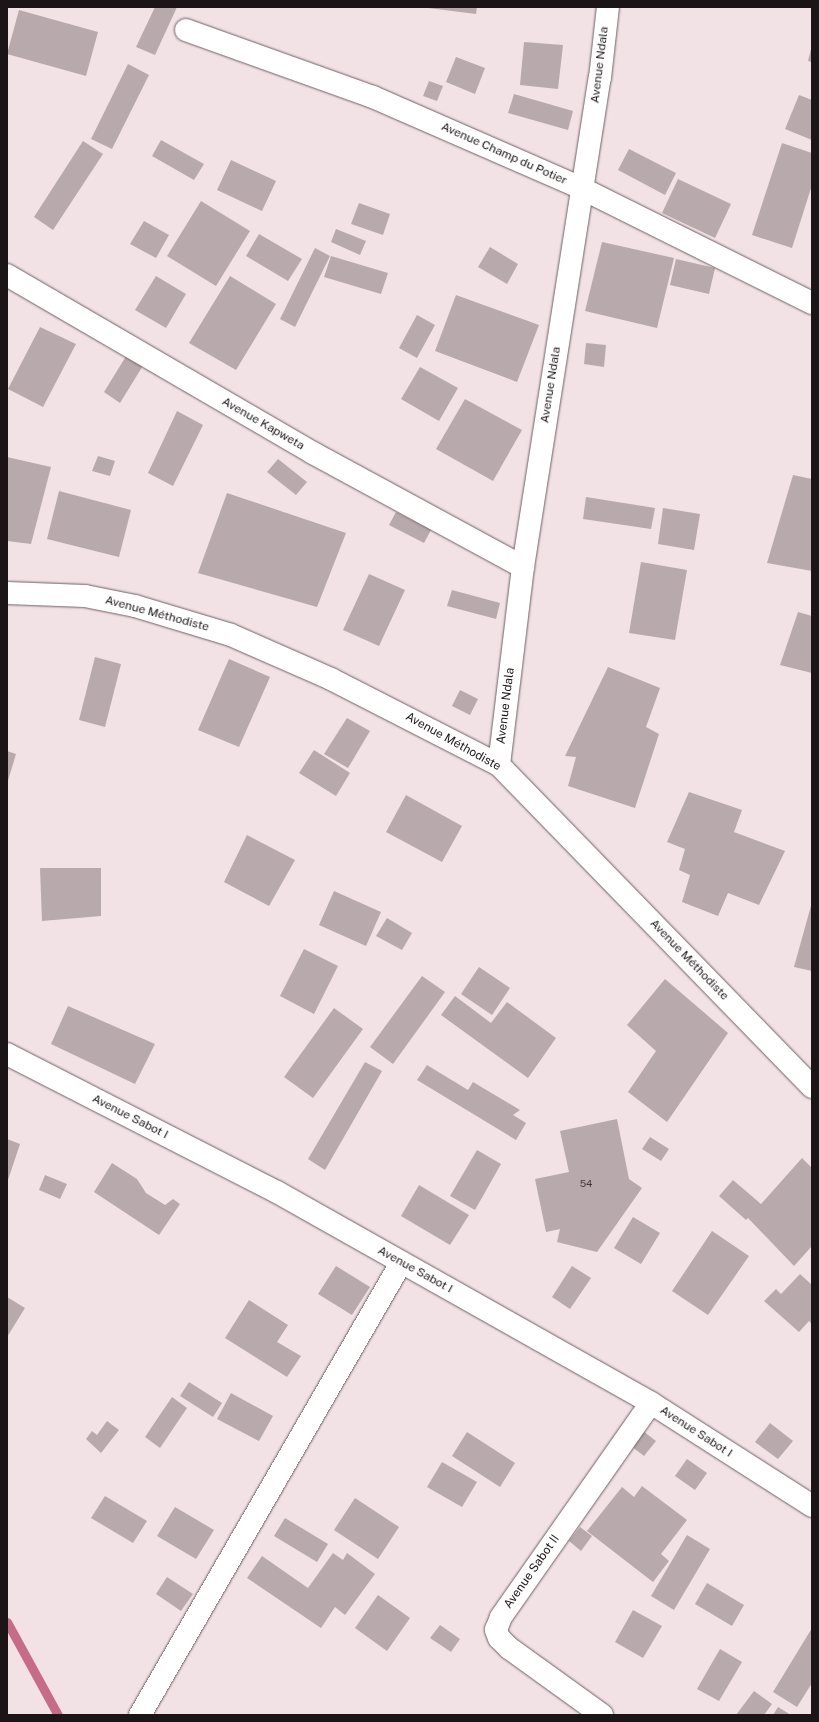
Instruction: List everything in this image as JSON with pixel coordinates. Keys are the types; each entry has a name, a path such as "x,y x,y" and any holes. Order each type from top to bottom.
{"street":[{"name":"Avenue Ndala","path":"499,765 523,567 581,188 600,78 608,7"},
{"name":"Avenue Champ du Potier","path":"186,30 373,97 581,188 812,303"},
{"name":"Avenue Kapweta","path":"7,275 313,453 523,567"},
{"name":"Avenue Méthodiste","path":"7,593 84,596 135,606 231,635 332,678 499,765 812,1087"},
{"name":"Avenue Sabot I","path":"7,1054 277,1192 650,1403 812,1506"},
{"path":"140,1715 401,1263"},
{"name":"Avenue Sabot II","path":"602,1715 509,1648 498,1638 496,1630 501,1617 650,1403"}],"building":[{"path":"155,7 177,7 155,55 136,47"},
{"path":"420,7 477,7 476,14"},
{"path":"19,10 98,32 86,76 7,54"},
{"path":"524,42 563,45 558,89 520,85"},
{"path":"812,45 812,62 808,61"},
{"path":"456,57 485,68 475,94 446,82"},
{"path":"128,64 149,75 112,149 91,139"},
{"path":"429,81 443,86 437,101 423,96"},
{"path":"514,94 573,111 568,130 508,113"},
{"path":"799,95 812,100 812,140 785,129"},
{"path":"161,140 204,164 194,180 152,156"},
{"path":"83,141 103,154 53,230 34,217"},
{"path":"782,143 812,153 812,185 792,248 752,235"},
{"path":"629,149 676,173 665,195 618,170"},
{"path":"231,160 276,181 262,211 217,190"},
{"path":"678,179 731,204 715,238 662,213"},
{"path":"201,201 250,231 216,286 167,256"},
{"path":"359,203 390,214 383,235 351,224"},
{"path":"144,221 169,235 156,258 130,244"},
{"path":"336,229 366,241 360,255 331,242"},
{"path":"259,234 302,259 288,281 246,256"},
{"path":"602,242 674,258 657,328 585,311"},
{"path":"490,247 518,264 507,284 478,267"},
{"path":"315,248 330,256 295,327 280,319"},
{"path":"331,256 388,273 381,294 324,277"},
{"path":"676,259 715,268 709,294 670,285"},
{"path":"156,276 186,294 166,328 135,310"},
{"path":"230,276 276,304 236,370 189,343"},
{"path":"456,295 539,325 517,382 435,351"},
{"path":"417,315 435,325 417,358 399,348"},
{"path":"40,327 76,344 43,407 8,389"},
{"path":"586,343 606,345 604,367 584,364"},
{"path":"128,353 144,364 120,403 104,392"},
{"path":"420,367 458,388 439,421 401,399"},
{"path":"465,399 522,430 493,481 436,449"},
{"path":"177,411 203,425 173,486 148,473"},
{"path":"98,456 115,461 110,476 92,471"},
{"path":"7,457 51,467 31,544 7,541"},
{"path":"278,459 307,482 296,495 267,472"},
{"path":"793,475 812,479 812,571 767,563"},
{"path":"59,491 131,510 119,557 47,539"},
{"path":"227,493 346,533 317,607 198,573"},
{"path":"586,497 655,508 651,529 583,519"},
{"path":"663,508 700,514 694,550 658,544"},
{"path":"396,512 431,530 424,543 389,525"},
{"path":"641,562 687,570 675,640 629,633"},
{"path":"369,574 405,590 379,646 343,630"},
{"path":"452,590 500,603 496,619 447,606"},
{"path":"798,612 812,616 812,673 780,665"},
{"path":"95,657 121,664 105,727 79,720"},
{"path":"229,659 270,677 239,747 198,730"},
{"path":"608,667 660,688 646,727 659,734 635,808 568,786 576,757 565,756"},
{"path":"460,690 478,699 470,715 452,706"},
{"path":"347,718 370,731 348,768 324,754"},
{"path":"314,750 350,773 336,796 299,773"},
{"path":"7,751 16,754 7,784"},
{"path":"689,792 742,810 734,832 785,851 759,905 728,893 718,916 682,902 690,875 679,870 685,849 667,842"},
{"path":"406,795 462,826 442,862 386,832"},
{"path":"247,835 295,860 269,906 224,882"},
{"path":"40,868 101,868 101,916 42,921"},
{"path":"334,891 381,912 366,946 319,925"},
{"path":"812,902 812,971 794,967"},
{"path":"387,918 412,933 402,950 376,936"},
{"path":"304,949 338,966 314,1014 280,996"},
{"path":"479,967 510,988 492,1015 461,994"},
{"path":"422,976 445,992 393,1064 370,1047"},
{"path":"665,979 728,1033 667,1122 628,1092 656,1051 627,1025"},
{"path":"455,996 491,1023 507,1002 556,1038 528,1078 441,1015"},
{"path":"68,1006 155,1044 135,1084 51,1044"},
{"path":"334,1008 363,1029 313,1098 284,1077"},
{"path":"365,1062 382,1071 325,1170 308,1159"},
{"path":"427,1065 468,1090 473,1082 520,1110 513,1115 526,1123 516,1140 417,1080"},
{"path":"617,1119 629,1179 642,1188 597,1252 557,1242 560,1229 546,1232 535,1179 569,1172 560,1131"},
{"path":"650,1137 669,1149 661,1161 642,1149"},
{"path":"7,1139 20,1144 7,1183"},
{"path":"477,1150 501,1164 475,1210 450,1196"},
{"path":"802,1158 812,1168 812,1246 794,1266 748,1218 746,1220 719,1196 733,1180 761,1204"},
{"path":"112,1163 137,1179 146,1193 165,1205 173,1199 180,1204 159,1235 94,1192"},
{"path":"45,1175 67,1184 60,1199 39,1190"},
{"path":"419,1185 469,1215 450,1245 401,1216"},
{"path":"633,1217 660,1233 641,1264 614,1248"},
{"path":"712,1231 749,1256 708,1315 672,1291"},
{"path":"336,1266 370,1287 352,1315 318,1294"},
{"path":"572,1266 591,1278 570,1309 552,1297"},
{"path":"800,1274 812,1285 812,1324 809,1321 799,1332 764,1301 776,1289 781,1294"},
{"path":"7,1297 25,1308 7,1337"},
{"path":"249,1300 288,1325 277,1342 301,1356 287,1377 225,1338"},
{"path":"189,1382 222,1403 213,1417 180,1396"},
{"path":"231,1393 273,1416 259,1441 217,1419"},
{"path":"172,1397 187,1408 160,1448 145,1437"},
{"path":"107,1421 119,1430 101,1453 86,1439 92,1431 97,1435"},
{"path":"770,1423 793,1441 778,1459 755,1442"},
{"path":"643,1431 656,1441 644,1456 631,1446"},
{"path":"467,1432 515,1463 500,1487 452,1456"},
{"path":"687,1459 707,1473 695,1490 675,1476"},
{"path":"442,1462 477,1482 462,1507 427,1487"},
{"path":"642,1486 687,1520 661,1554 669,1561 653,1582 587,1531 622,1487 634,1497"},
{"path":"105,1496 147,1521 133,1543 91,1518"},
{"path":"355,1498 399,1527 378,1559 334,1530"},
{"path":"175,1507 214,1530 196,1559 157,1536"},
{"path":"285,1518 328,1544 317,1562 274,1536"},
{"path":"580,1527 592,1536 581,1551 569,1541"},
{"path":"687,1535 710,1549 674,1610 651,1596"},
{"path":"333,1553 343,1560 347,1553 375,1574 345,1615 335,1607 321,1628 247,1578 262,1556 308,1588"},
{"path":"167,1577 193,1594 181,1611 156,1594"},
{"path":"707,1583 744,1605 732,1626 695,1604"},
{"path":"378,1595 410,1618 387,1651 355,1628"},
{"path":"633,1610 662,1626 643,1658 615,1642"},
{"path":"440,1625 460,1639 451,1652 430,1638"},
{"path":"812,1628 812,1683 797,1707 773,1692"},
{"path":"720,1649 742,1662 719,1701 697,1689"},
{"path":"754,1691 772,1704 764,1715 736,1715"},
{"path":"778,1707 791,1715 773,1715"}],"waterway":[{"path":"7,1622 58,1715"}]}
